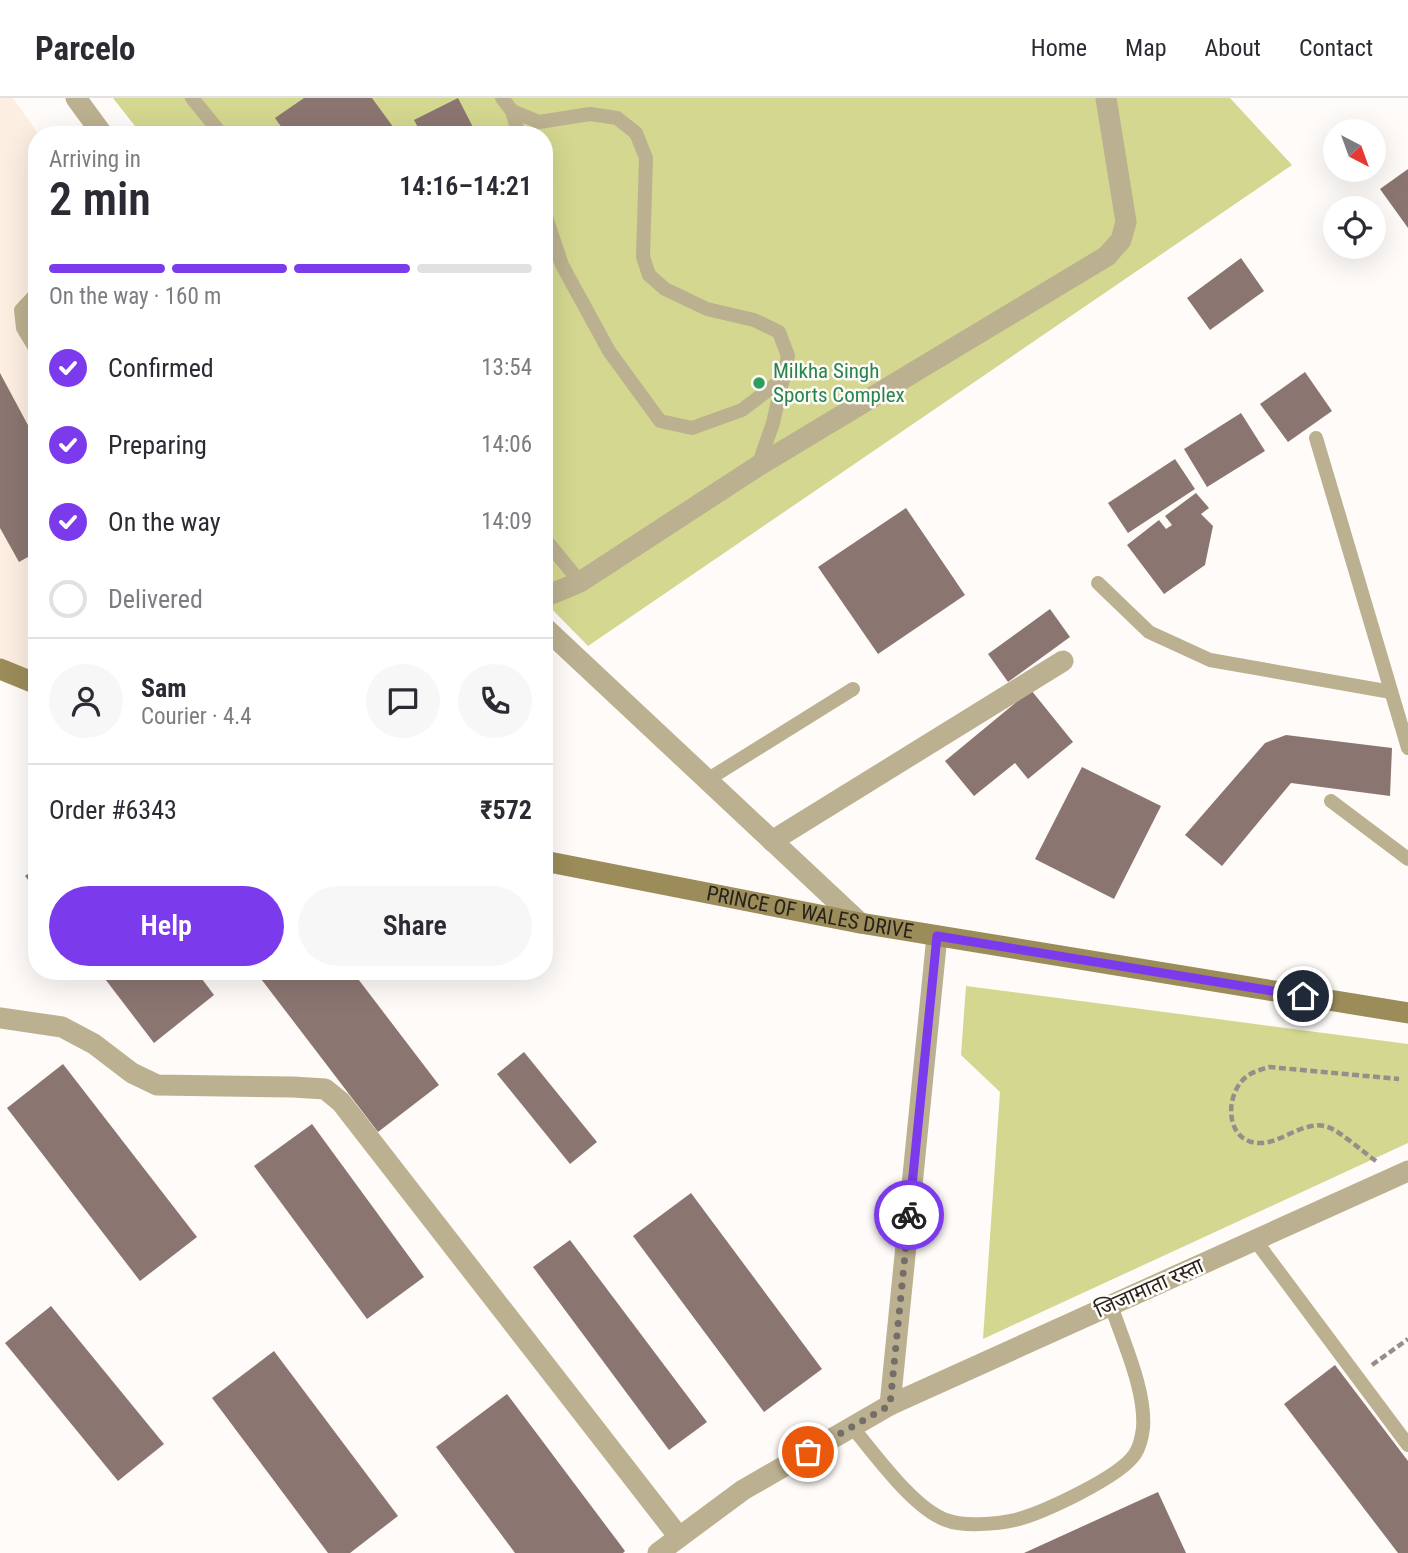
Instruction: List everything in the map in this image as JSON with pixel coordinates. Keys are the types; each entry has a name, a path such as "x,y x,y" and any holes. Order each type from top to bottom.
{"main road":[{"path":"0,670 28,681"},
{"name":"PRINCE OF WALES DRIVE","path":"553,863 860,923 1408,1013"}],"street":[{"path":"76,98 96,126"},
{"path":"553,593 580,582 758,466 1107,256 1121,240 1126,222 1106,98"},
{"path":"553,635 860,923"},
{"path":"772,841 1063,661"},
{"path":"890,1405 937,936"},
{"path":"0,1018 62,1027 94,1044 132,1073 157,1085 325,1089 341,1102 679,1537"},
{"name":"जिजामाता रस्ता","path":"658,1553 743,1490 890,1405 1403,1173"}],"lane":[{"path":"192,98 215,126"},
{"path":"502,98 512,111 516,126"},
{"path":"512,111 539,122 590,114 617,118 636,133 646,158 643,257 649,275 666,289 707,309 754,320 779,332 788,356 773,423 758,466"},
{"path":"553,238 562,265 609,351 660,421 692,428 742,410 784,378"},
{"path":"28,303 21,310 23,328 28,336"},
{"path":"1316,438 1408,748"},
{"path":"553,549 580,582"},
{"path":"1097,583 1149,632 1210,660 1391,692"},
{"path":"707,780 853,689"},
{"path":"1331,801 1408,859"},
{"path":"1255,1240 1408,1445"},
{"path":"852,1427 917,1503 946,1521 979,1524 1016,1520 1080,1493 1120,1471 1136,1452 1143,1429 1141,1397 1111,1305"}],"path":[{"path":"1399,1079 1269,1067 1252,1073 1240,1083 1230,1110 1232,1124 1243,1137 1258,1144 1274,1142 1308,1128 1327,1126 1403,1173"},
{"path":"1357,1376 1408,1339"}],"shaded area":[{"path":"0,98 13,98 33,126 28,126 28,670 0,659"}],"green space":[{"name":"Milkha Singh Sports Complex","path":"113,98 1230,98 1292,165 588,646 553,610 553,126 135,126"},
{"path":"966,986 1408,1044 1408,1143 983,1339 1000,1092 961,1055"}],"building":[{"path":"304,98 372,98 392,126 281,126 275,118"},
{"path":"458,98 472,126 417,126 414,120"},
{"path":"1408,169 1408,228 1386,196 1380,189"},
{"path":"1241,258 1264,291 1210,330 1187,298"},
{"path":"1305,372 1332,411 1288,442 1260,404"},
{"path":"0,373 28,425 28,557 19,562 0,528"},
{"path":"1241,413 1265,451 1207,487 1184,449"},
{"path":"1175,459 1195,489 1128,533 1108,503"},
{"path":"1196,493 1209,508 1201,514 1213,526 1205,565 1164,594 1127,545 1159,520 1166,529 1172,525 1165,516"},
{"path":"906,508 965,595 878,654 818,567"},
{"path":"1050,609 1070,637 1008,682 988,654"},
{"path":"1031,690 1073,742 1028,779 1015,763 974,796 945,761"},
{"path":"1286,735 1392,748 1390,796 1291,783 1222,866 1185,835 1265,743"},
{"path":"1082,767 1161,806 1114,899 1035,859"},
{"path":"106,980 203,980 214,995 154,1043"},
{"path":"262,980 359,980 439,1085 378,1132"},
{"path":"524,1052 597,1142 570,1164 497,1074"},
{"path":"63,1064 197,1237 140,1281 7,1108"},
{"path":"312,1124 424,1277 367,1319 254,1166"},
{"path":"691,1193 822,1369 764,1412 633,1236"},
{"path":"570,1240 707,1422 669,1450 533,1267"},
{"path":"51,1306 164,1444 118,1481 5,1343"},
{"path":"274,1351 398,1516 350,1553 328,1553 212,1398"},
{"path":"1335,1365 1408,1461 1408,1553 1398,1553 1284,1404"},
{"path":"507,1394 625,1551 623,1553 515,1553 436,1447"},
{"path":"1158,1492 1186,1553 1024,1553"}],"way so far":[{"path":"808,1452 890,1405 909,1215"}],"place":[{"name":"Milkha Singh Sports Complex","path":"759,383"}],"route":[{"path":"909,1215 937,936 1303,996"}]}
